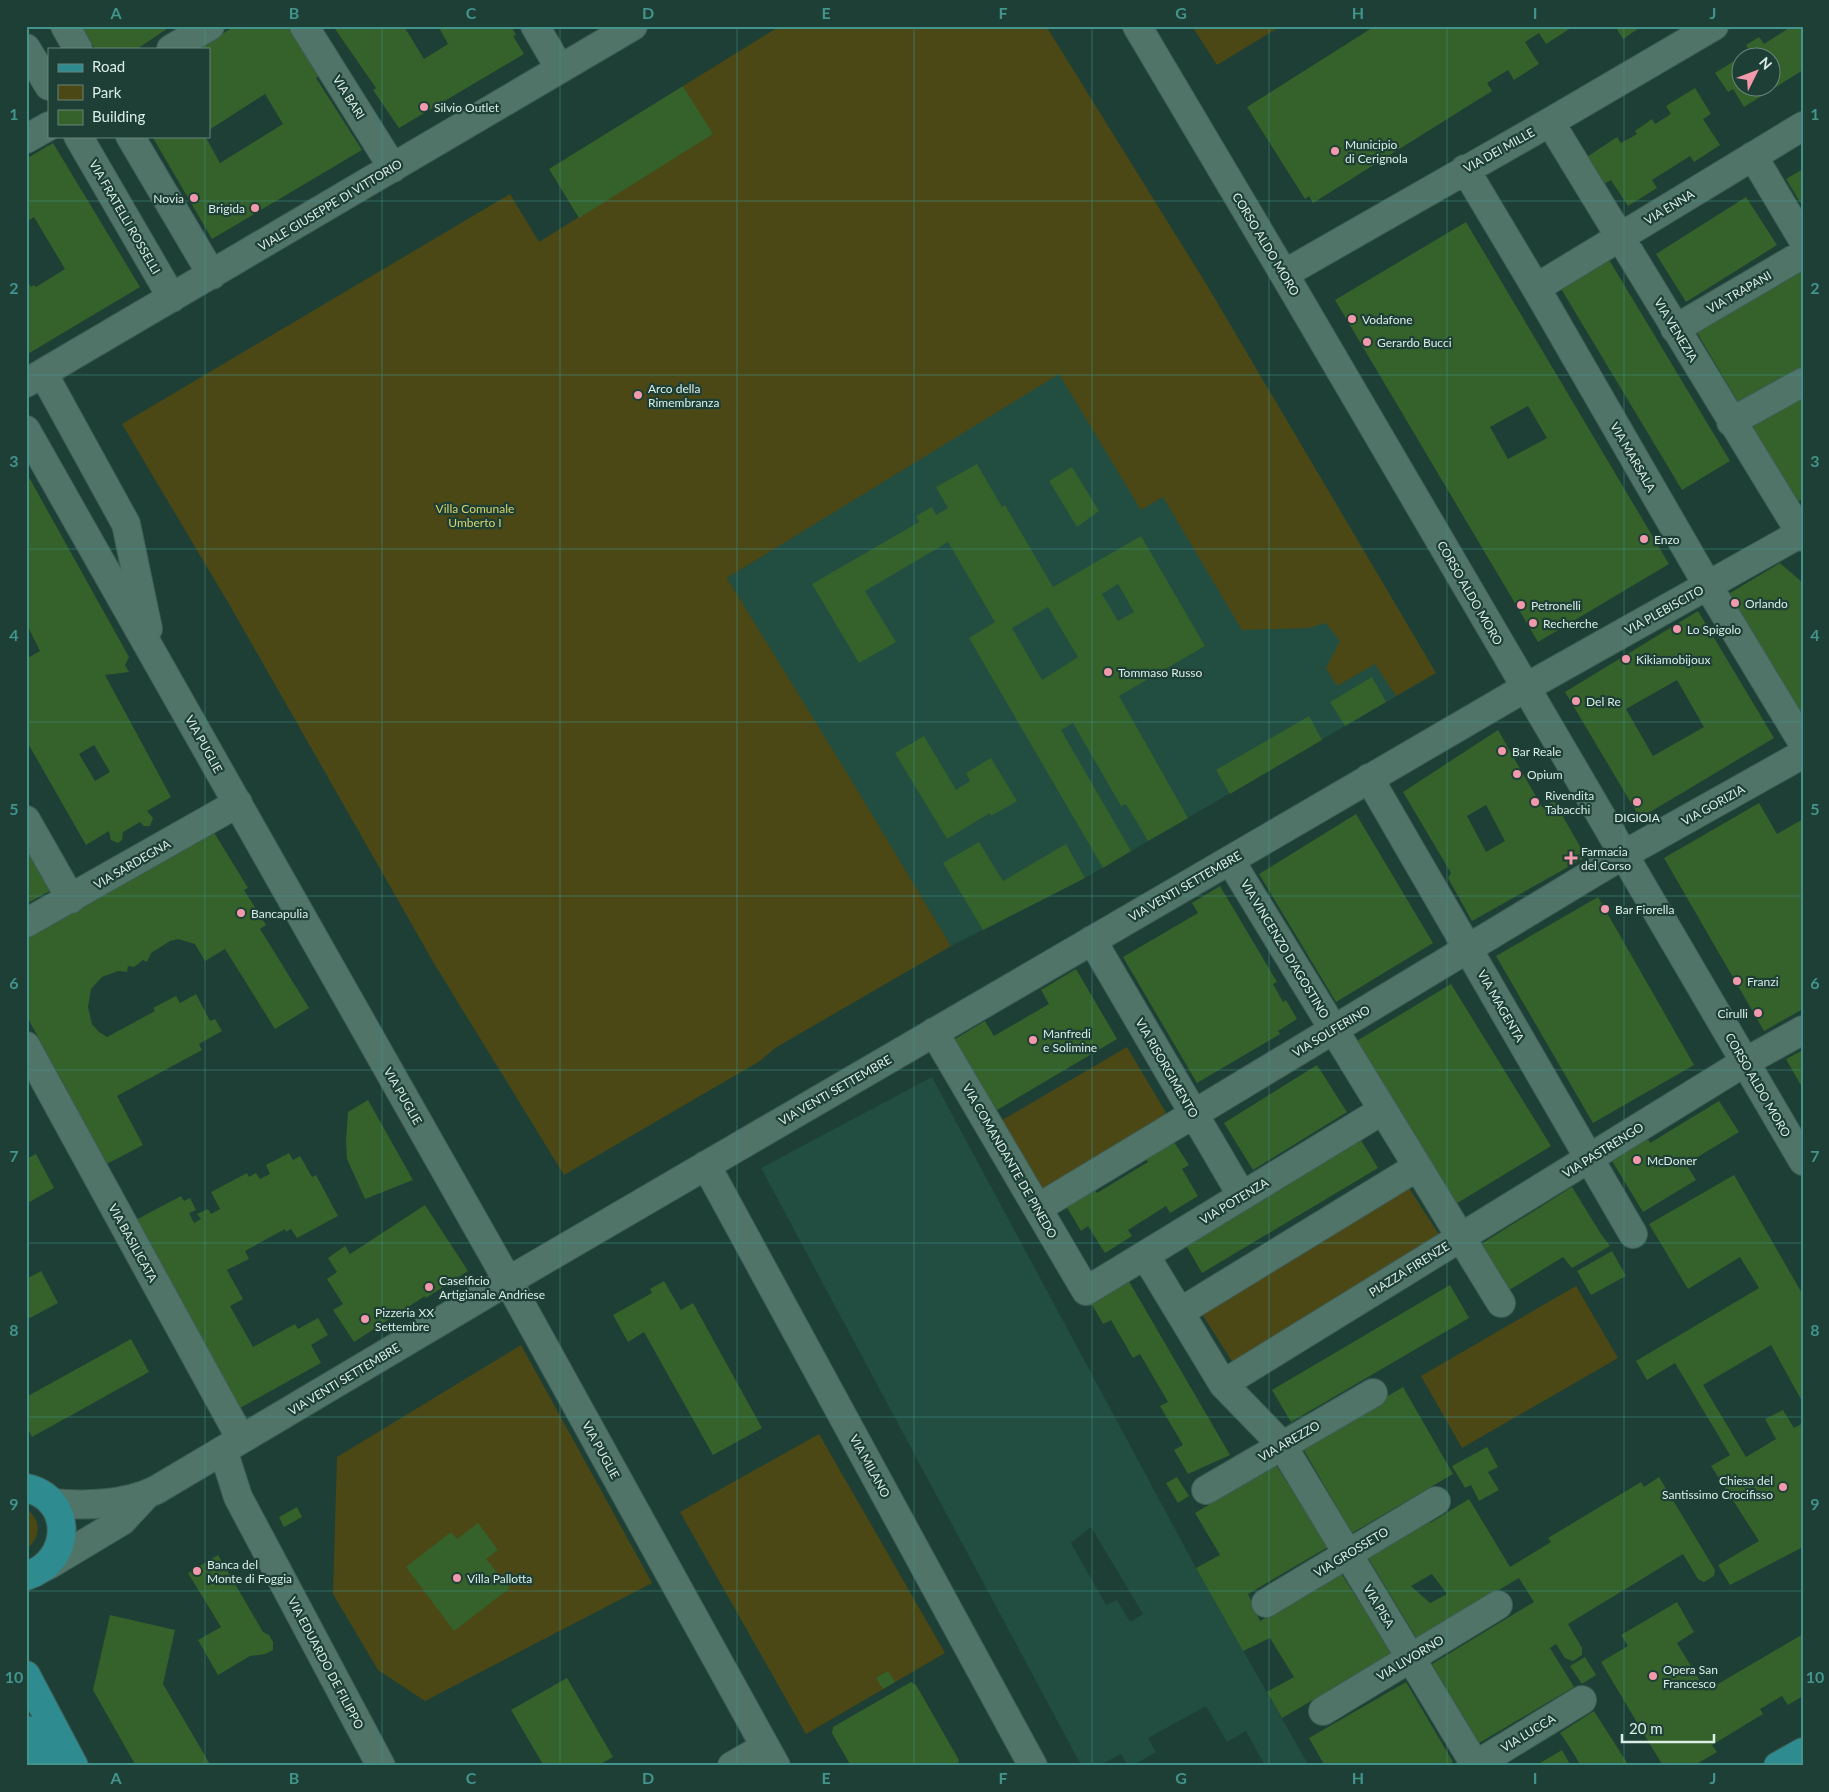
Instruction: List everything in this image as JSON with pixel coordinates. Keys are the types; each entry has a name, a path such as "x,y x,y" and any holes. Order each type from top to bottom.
{"main road":[{"path":"26,1488 42,1494 52,1503 62,1528 61,1542 56,1555 37,1571 26,1590"},
{"path":"26,1676 74,1766"},
{"path":"26,1730 45,1766"},
{"path":"1778,1766 1803,1752"}],"street":[{"path":"65,26 77,48"},
{"path":"173,48 210,26"},
{"name":"VIA BARI","path":"304,26 393,168"},
{"path":"535,26 560,69"},
{"name":"VIALE GIUSEPPE DI VITTORIO","path":"35,378 632,26"},
{"name":"CORSO ALDO MORO","path":"1137,26 1803,1161"},
{"name":"VIA DEI MILLE","path":"1284,274 1714,26"},
{"path":"26,48 48,84"},
{"name":"VIA VENEZIA","path":"1550,122 1731,422 1802,534"},
{"name":"VIA ENNA","path":"1536,288 1803,126"},
{"path":"26,139 48,127"},
{"name":"VIA FRATELLI ROSSELLI","path":"79,138 172,298"},
{"path":"131,138 212,274"},
{"path":"1753,156 1803,240"},
{"name":"VIA MARSALA","path":"1465,169 1708,586 1803,743"},
{"name":"VIA TRAPANI","path":"1675,329 1803,254"},
{"path":"35,378 126,524 152,652"},
{"path":"1731,422 1803,382"},
{"name":"VIA PUGLIE","path":"26,430 508,1281 771,1756"},
{"name":"VIA PLEBISCITO","path":"1525,688 1802,534"},
{"name":"VIA VENTI SETTEMBRE","path":"37,1571 122,1521 147,1494 706,1165 1525,688"},
{"name":"VIA GORIZIA","path":"1623,855 1803,754"},
{"name":"VIA MAGENTA","path":"1369,778 1633,1234"},
{"name":"VIA SARDEGNA","path":"26,923 238,803"},
{"path":"26,820 71,899"},
{"name":"VIA SOLFERINO","path":"1038,1208 1623,855"},
{"name":"VIA VINCENZO D'AGOSTINO","path":"1230,860 1418,1166"},
{"name":"VIA RISORGIMENTO","path":"1092,940 1242,1196"},
{"name":"VIA PASTRENGO","path":"1461,1238 1745,1062 1803,1030"},
{"name":"VIA COMANDANTE DE PINEDO","path":"934,1032 1086,1291"},
{"name":"VIA BASILICATA","path":"26,1046 232,1445"},
{"name":"VIA POTENZA","path":"1086,1291 1382,1110"},
{"name":"VIA MILANO","path":"706,1165 1033,1766"},
{"path":"1180,1312 1418,1166"},
{"name":"PIAZZA FIRENZE","path":"1223,1384 1461,1238 1418,1166"},
{"path":"1461,1238 1501,1303"},
{"path":"1145,1255 1223,1384"},
{"name":"VIA PISA","path":"1223,1384 1282,1446 1475,1765"},
{"name":"VIA AREZZO","path":"1206,1490 1373,1393"},
{"name":"VIA EDUARDO DE FILIPPO","path":"232,1445 238,1497 381,1766"},
{"name":"VIA VENTI SETTEMBRE","path":"52,1503 78,1505 113,1501 147,1494"},
{"name":"VIA GROSSETO","path":"1266,1603 1436,1501"},
{"name":"VIA LIVORNO","path":"1323,1711 1498,1605"},
{"name":"VIA LUCCA","path":"1475,1765 1582,1700"},
{"path":"732,1766 771,1756"}],"shaded area":[{"path":"1205,282 1436,673 1085,878 951,946 727,578"},
{"path":"932,1077 1196,1568 1309,1766 1265,1766 1246,1731 1227,1742 1206,1706 1148,1738 1156,1752 1132,1766 1128,1766 1121,1754 1099,1766 1082,1766 761,1168","holes":["1091,1527 1143,1614 1130,1622 1117,1600 1106,1605 1071,1543"]}],"green space":[{"name":"Villa Comunale Umberto I","path":"780,26 1046,26 1205,282 1436,673 1396,696 1375,664 1337,686 1326,668 1340,641 1326,623 1308,628 1242,630 1163,497 1141,510 1059,374 727,578 951,946 775,1048 760,1061 564,1175 435,965 229,604 122,424 510,194 539,242 712,134 683,86"},
{"path":"1192,26 1281,26 1217,65"},
{"path":"1127,1047 1168,1116 1038,1193 997,1123"},
{"path":"1407,1185 1440,1236 1235,1366 1202,1314"},
{"path":"1576,1286 1618,1358 1462,1448 1421,1376"},
{"path":"521,1345 652,1583 425,1701 378,1670 333,1594 337,1457"},
{"path":"819,1434 945,1653 806,1734 680,1512"},
{"path":"26,1509 35,1518 38,1529 35,1540 26,1549"}],"building":[{"path":"78,26 171,26 138,48 94,48 88,37 86,39"},
{"path":"235,26 287,26 320,75 316,78 362,150 212,239 153,138 206,138 220,163 283,124 265,94 210,129 210,48 200,48"},
{"path":"333,26 409,26 405,28 424,59 448,44 438,26 511,26 516,35 513,36 524,54 399,128 373,90 376,88"},
{"name":"Municipio di Cerignola","path":"1375,26 1574,26 1546,44 1539,33 1525,42 1539,64 1514,80 1508,70 1487,83 1492,91 1313,203 1309,196 1305,199 1247,107"},
{"path":"1615,26 1642,26 1623,39"},
{"path":"1792,26 1801,26 1803,28 1803,70 1782,83 1782,48 1748,48 1746,45 1759,37 1764,44"},
{"path":"1732,62 1732,90 1728,92 1715,73"},
{"path":"683,86 713,134 579,218 549,169"},
{"path":"1695,88 1711,114 1703,119 1720,145 1694,162 1690,156 1652,180 1657,188 1628,206 1611,180 1604,184 1587,157 1617,137 1621,143 1637,134 1635,131 1652,119 1655,124 1671,114 1666,106"},
{"path":"1738,98 1758,98 1744,107"},
{"path":"53,143 140,287 26,355 26,278 31,287 34,285 36,287 65,269 34,217 26,222 26,159"},
{"path":"1803,169 1803,207 1786,179"},
{"path":"1746,197 1777,245 1686,302 1656,254"},
{"path":"1466,222 1669,564 1538,642 1335,300","holes":["1528,406 1547,438 1508,459 1490,427"]},
{"path":"1608,258 1730,461 1682,490 1560,287"},
{"path":"1803,268 1803,370 1741,407 1696,331"},
{"path":"1803,397 1803,499 1799,501 1792,500 1753,432 1755,424"},
{"name":"Tommaso Russo","path":"977,464 1002,507 1005,505 1053,587 1141,536 1205,646 1119,696 1188,818 1148,841 1126,804 1121,806 1073,723 1061,730 1131,851 1103,868 969,638 995,622 948,542 865,591 896,642 859,663 812,584 919,522 916,516 932,507 936,515 948,508 936,487","holes":["1118,584 1134,612 1118,621 1102,594","1048,607 1078,657 1042,680 1012,628"]},
{"path":"1072,467 1099,511 1077,527 1049,481"},
{"path":"26,472 129,657 125,665 129,672 105,675 171,797 147,811 153,818 150,826 144,826 140,822 123,832 122,840 118,843 111,840 109,831 86,845 26,740 26,659 40,651 26,623","holes":["94,745 110,772 95,781 79,754"]},
{"path":"1780,563 1803,583 1803,725 1725,596"},
{"path":"1698,611 1774,738 1640,818 1565,692","holes":["1677,680 1704,727 1653,756 1626,709"]},
{"path":"1372,677 1386,702 1345,726 1330,702"},
{"path":"1309,716 1322,740 1230,794 1216,770"},
{"path":"1498,730 1542,807 1554,801 1586,857 1472,921 1448,878 1451,873 1403,792","holes":["1486,805 1505,841 1486,852 1467,816"]},
{"path":"924,736 956,790 970,781 966,773 991,758 1017,801 991,816 990,813 947,839 895,753"},
{"path":"1759,803 1777,834 1803,819 1803,1009 1764,1031 1664,858"},
{"path":"1356,814 1433,943 1336,1002 1259,874"},
{"path":"210,826 248,888 244,890 266,925 260,929 309,1008 275,1029 225,949 205,961 195,944 178,939 170,941 151,953 147,962 143,960 134,967 128,966 127,972 118,971 102,977 91,989 88,1007 92,1024 107,1037 155,1011 153,1008 176,996 180,1003 196,994 210,1021 215,1019 222,1031 199,1044 202,1050 117,1096 143,1145 105,1165 62,1096 68,1092 26,1015 26,937 61,919"},
{"path":"979,842 1003,881 1066,844 1085,878 983,930 943,863"},
{"path":"26,849 50,891 26,904"},
{"path":"1220,886 1277,982 1273,984 1283,1002 1286,1000 1297,1019 1278,1031 1280,1034 1197,1083 1123,957 1198,913 1192,903"},
{"path":"1598,897 1694,1065 1593,1123 1496,956"},
{"name":"Manfredi e Solimine","path":"1076,969 1117,1039 992,1113 950,1042 985,1021 994,1036 1049,1004 1041,990"},
{"path":"1451,984 1551,1146 1454,1205 1355,1042"},
{"path":"1803,1050 1803,1089 1786,1059"},
{"path":"1317,1065 1347,1112 1253,1170 1224,1123"},
{"path":"368,1100 413,1180 365,1199 347,1159 346,1141 348,1112"},
{"path":"1719,1101 1739,1132 1686,1164 1696,1180 1643,1212 1612,1161 1648,1139 1650,1143"},
{"path":"1359,1137 1378,1168 1202,1273 1183,1240"},
{"path":"1172,1139 1189,1165 1182,1169 1198,1196 1170,1213 1166,1206 1128,1230 1132,1236 1105,1253 1088,1226 1081,1231 1065,1204 1093,1187 1097,1193 1148,1162 1144,1156"},
{"path":"289,1153 293,1160 300,1156 312,1177 316,1175 338,1216 297,1238 291,1229 286,1232 285,1229 245,1251 249,1259 227,1270 243,1299 230,1306 253,1347 295,1324 298,1329 318,1318 328,1335 311,1345 321,1363 240,1408 194,1325 190,1327 132,1222 181,1196 184,1201 190,1198 196,1210 189,1213 194,1223 201,1219 197,1214 208,1209 211,1214 220,1209 211,1192 247,1173 249,1177 256,1173 260,1179 270,1174 266,1165"},
{"path":"36,1154 54,1188 26,1204 26,1159"},
{"path":"1734,1175 1803,1295 1803,1403 1771,1345 1703,1385 1746,1457 1776,1439 1765,1419 1783,1410 1794,1428 1803,1423 1803,1547 1730,1585 1718,1565 1759,1541 1711,1466 1730,1455 1675,1363 1647,1380 1636,1361 1759,1288 1740,1257 1688,1289 1649,1224"},
{"path":"1572,1187 1610,1246 1572,1268 1563,1257 1506,1292 1478,1246"},
{"path":"425,1205 468,1271 426,1298 425,1296 354,1342 333,1310 343,1304 327,1279 337,1272 328,1258 345,1246 350,1254"},
{"path":"1612,1251 1626,1276 1591,1295 1577,1271"},
{"path":"41,1271 58,1303 26,1320 26,1279"},
{"path":"1127,1278 1230,1455 1188,1474 1174,1450 1183,1445 1160,1406 1168,1402 1140,1354 1133,1358 1111,1320 1103,1324 1089,1299"},
{"path":"664,1281 681,1310 693,1303 762,1428 713,1455 644,1332 628,1342 613,1315 652,1293 650,1289"},
{"path":"1450,1285 1469,1318 1291,1422 1272,1390"},
{"path":"131,1339 149,1372 32,1437 26,1426 26,1397"},
{"path":"1403,1387 1453,1474 1352,1533 1302,1447"},
{"path":"1487,1447 1498,1467 1488,1472 1499,1490 1479,1501 1471,1485 1465,1488 1452,1466"},
{"path":"1276,1465 1328,1547 1248,1594 1260,1621 1341,1573 1392,1654 1282,1718 1267,1692 1294,1677 1270,1638 1243,1651 1196,1568 1220,1555 1195,1513"},
{"path":"1177,1477 1189,1496 1178,1503 1166,1483"},
{"path":"1659,1477 1715,1570 1714,1576 1704,1582 1698,1579 1683,1554 1568,1624 1582,1648 1582,1655 1573,1661 1565,1658 1556,1644 1550,1648 1574,1687 1479,1743 1432,1664 1534,1602 1519,1578 1417,1639 1367,1556 1428,1519 1430,1523 1469,1499 1510,1567 1551,1542 1548,1538 1641,1482 1644,1487","holes":["1432,1574 1447,1594 1430,1603 1411,1586"]},
{"path":"297,1507 302,1517 284,1527 279,1517"},
{"name":"Villa Pallotta","path":"478,1523 498,1550 486,1559 510,1588 454,1631 406,1567 451,1532 457,1539"},
{"path":"218,1555 263,1632 269,1635 273,1642 273,1650 265,1654 250,1656 218,1675 198,1640 221,1627 188,1573"},
{"name":"Opera San Francesco","path":"1677,1602 1694,1632 1677,1643 1706,1691 1803,1634 1803,1696 1788,1705 1782,1696 1760,1709 1763,1714 1712,1745 1717,1752 1693,1766 1663,1766 1601,1662 1628,1646 1621,1635"},
{"path":"110,1615 175,1630 163,1684 211,1766 136,1766 93,1690"},
{"path":"1585,1657 1596,1675 1582,1684 1570,1666"},
{"path":"888,1671 895,1682 883,1689 876,1678"},
{"path":"567,1678 613,1757 597,1766 544,1766 511,1710"},
{"path":"911,1682 916,1685 959,1760 958,1764 954,1766 851,1766 832,1733 833,1727"},
{"path":"1406,1682 1453,1762 1445,1766 1325,1766 1309,1738"},
{"path":"1594,1711 1629,1766 1581,1766 1560,1733"},
{"path":"1562,1750 1571,1766 1535,1766"}],"place":[{"name":"Silvio Outlet","path":"424,107"},
{"name":"Municipio di Cerignola","path":"1335,151"},
{"name":"Novia","path":"194,198"},
{"name":"Brigida","path":"255,208"},
{"name":"Vodafone","path":"1352,319"},
{"name":"Gerardo Bucci","path":"1367,342"},
{"name":"Arco della Rimembranza","path":"638,395"},
{"name":"Enzo","path":"1644,539"},
{"name":"Orlando","path":"1735,603"},
{"name":"Petronelli","path":"1521,605"},
{"name":"Recherche","path":"1533,623"},
{"name":"Lo Spigolo","path":"1677,629"},
{"name":"Kikiamobijoux","path":"1626,659"},
{"name":"Tommaso Russo","path":"1108,672"},
{"name":"Del Re","path":"1576,701"},
{"name":"Bar Reale","path":"1502,751"},
{"name":"Opium","path":"1517,774"},
{"name":"Rivendita Tabacchi","path":"1535,802"},
{"name":"DIGIOIA","path":"1637,802"},
{"name":"Farmacia del Corso","path":"1571,858"},
{"name":"Bar Fiorella","path":"1605,909"},
{"name":"Bancapulia","path":"241,913"},
{"name":"Franzi","path":"1737,981"},
{"name":"Cirulli","path":"1758,1013"},
{"name":"Manfredi e Solimine","path":"1033,1040"},
{"name":"McDoner","path":"1637,1160"},
{"name":"Caseificio Artigianale Andriese","path":"429,1287"},
{"name":"Pizzeria XX Settembre","path":"365,1319"},
{"name":"Chiesa del Santissimo Crocifisso","path":"1783,1487"},
{"name":"Banca del Monte di Foggia","path":"197,1571"},
{"name":"Villa Pallotta","path":"457,1578"},
{"name":"Opera San Francesco","path":"1653,1676"}]}
